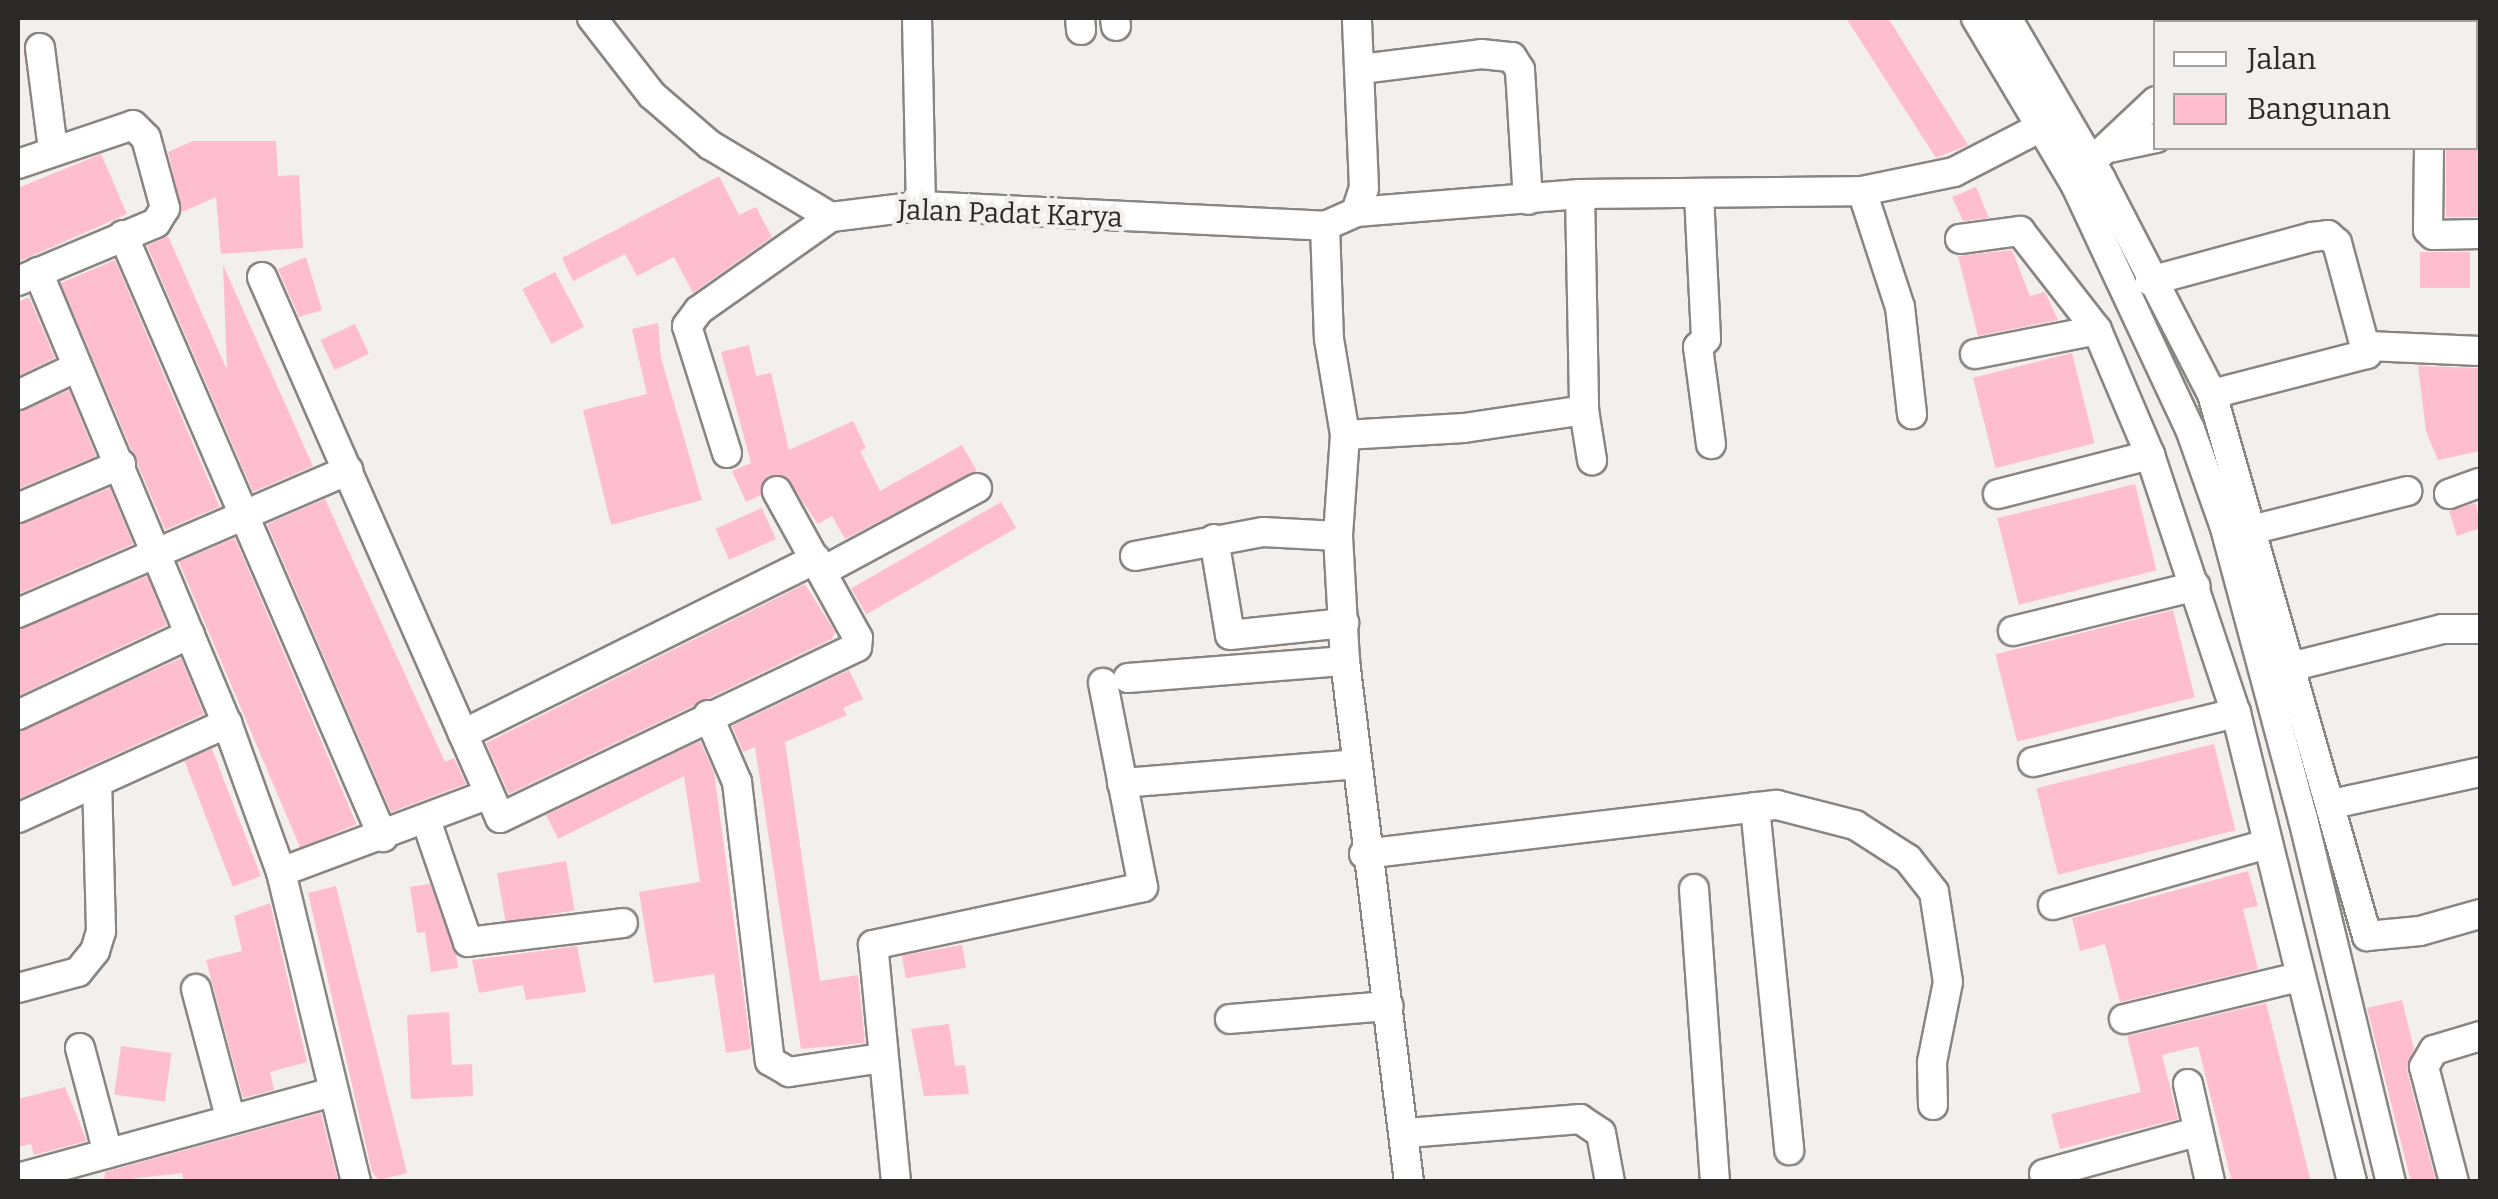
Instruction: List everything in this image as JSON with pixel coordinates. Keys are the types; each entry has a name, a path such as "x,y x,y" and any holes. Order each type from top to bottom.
{"street":[{"path":"592,18 652,95 710,145 831,217 699,310 686,326 727,453"},
{"path":"917,18 921,206"},
{"path":"1356,212 1364,188 1357,18"},
{"path":"1976,18 2042,127 2190,429 2225,528 2391,1182"},
{"path":"2020,22 2100,155 2150,281 2212,394 2255,529 2367,936 2420,931 2480,914"},
{"path":"40,48 53,150"},
{"path":"1361,69 1481,54 1512,57 1520,70 1528,200"},
{"path":"2100,155 2153,103"},
{"path":"18,164 117,127 138,126 165,212 156,223 28,277 77,367 121,464 228,723 281,872 356,1182"},
{"path":"1409,1182 1407,1133 1364,854 1345,661 1338,536 1345,436 1329,339 1325,226 1356,212 1580,194 1862,191 1954,172 2042,127"},
{"path":"2100,155 2153,139"},
{"path":"2429,150 2428,230 2433,235 2480,234"},
{"path":"1862,191 1900,307 1912,414"},
{"path":"1580,194 1584,410 1592,460"},
{"path":"1699,195 1706,339 1698,347 1712,444"},
{"name":"Jalan Padat Karya","path":"831,217 921,206 1325,226"},
{"path":"1960,239 2020,231 2098,330 2150,455 2236,713 2352,1182"},
{"path":"123,234 383,836"},
{"path":"2150,281 2328,235 2337,243 2368,346 2364,357 2212,394"},
{"path":"262,277 500,818 708,715 857,647 858,638 777,491"},
{"path":"1975,354 2098,330"},
{"path":"2368,346 2480,350"},
{"path":"18,395 77,367"},
{"path":"1345,436 1464,428 1584,410"},
{"path":"1998,494 2150,455"},
{"path":"18,508 121,464"},
{"path":"18,614 348,470"},
{"path":"2449,494 2480,484"},
{"path":"463,734 977,488"},
{"path":"2255,529 2406,491"},
{"path":"1134,556 1263,532 1338,536"},
{"path":"1214,539 1230,635 1344,624"},
{"path":"2013,631 2196,586"},
{"path":"2226,682 2265,682 2462,644 2480,629"},
{"path":"18,715 190,634"},
{"path":"896,1182 872,944 1144,887 1122,783 1116,680 1345,661"},
{"path":"2033,762 2236,713"},
{"path":"708,715 737,782 770,1061 789,1072 882,1058"},
{"path":"18,818 228,723"},
{"path":"1122,783 1357,764"},
{"path":"2332,804 2480,772"},
{"path":"18,988 78,972 95,951 101,931 98,783"},
{"path":"281,872 487,795"},
{"path":"1364,854 1778,805 1855,824 1908,859 1934,892 1948,982 1932,1062 1934,1105"},
{"path":"1755,807 1789,1150"},
{"path":"426,820 468,942 624,923"},
{"path":"2053,905 2267,844"},
{"path":"1694,890 1716,1182"},
{"path":"2124,1020 2299,977"},
{"path":"196,988 230,1117"},
{"path":"1230,1019 1388,1006"},
{"path":"2454,1182 2424,1067 2434,1050 2480,1036"},
{"path":"80,1048 108,1153"},
{"path":"2188,1084 2210,1182"},
{"path":"18,1178 230,1117 334,1092"},
{"path":"1407,1133 1580,1120 1600,1133 1610,1182"},
{"path":"2044,1174 2196,1132"}],"building":[{"path":"1846,18 1888,18 1968,145 1936,158"},
{"path":"193,141 276,141 278,176 299,175 303,248 221,254 216,197 182,212 168,152"},
{"path":"2480,148 2480,217 2446,217 2446,150"},
{"path":"101,154 127,214 18,262 18,188"},
{"path":"719,176 739,215 756,207 772,237 693,293 674,257 637,276 625,254 573,281 562,258"},
{"path":"1976,187 1989,218 1963,221 1952,197"},
{"path":"168,236 227,370 223,265 313,466 253,492 147,246"},
{"path":"2012,250 2030,296 2045,292 2058,320 1978,336 1958,256"},
{"path":"2420,252 2470,252 2470,288 2420,288"},
{"path":"306,257 322,310 299,317 278,269"},
{"path":"115,260 220,507 165,530 61,283"},
{"path":"555,272 584,327 551,344 522,289"},
{"path":"29,297 55,358 18,376 18,302"},
{"path":"658,323 661,358 702,500 611,525 583,410 647,394 632,329"},
{"path":"355,324 369,354 335,370 321,340"},
{"path":"749,345 756,376 771,373 789,450 853,421 866,448 860,451 880,491 962,445 977,471 845,539 832,516 818,524 785,476 768,476 761,495 746,502 732,471 751,463 721,352"},
{"path":"2072,353 2094,443 1996,468 1973,378"},
{"path":"2418,366 2480,368 2480,451 2438,460 2426,431"},
{"path":"69,390 96,456 18,489 18,412"},
{"path":"2135,484 2157,570 2019,605 1997,518"},
{"path":"110,488 133,544 18,594 18,525"},
{"path":"325,499 445,762 454,758 466,784 391,812 267,524"},
{"path":"1001,502 1016,528 866,614 851,588"},
{"path":"2476,503 2480,528 2457,536 2449,511"},
{"path":"762,508 776,539 729,560 715,529"},
{"path":"235,538 357,824 300,848 179,562"},
{"path":"147,576 167,625 18,696 18,630"},
{"path":"805,584 835,632 832,639 509,794 486,743"},
{"path":"2173,610 2195,697 2017,742 1995,654"},
{"path":"181,658 204,714 18,799 18,732"},
{"path":"849,670 863,699 843,708 847,715 785,742 820,981 858,975 865,1043 801,1049 755,747 743,752 732,726"},
{"path":"700,741 714,772 751,1049 726,1053 714,974 654,983 639,892 700,882 684,776 558,839 546,815"},
{"path":"2214,744 2236,830 2058,875 2036,788"},
{"path":"212,749 261,876 233,887 184,760"},
{"path":"566,861 575,910 506,922 497,873"},
{"path":"2248,871 2258,906 2243,909 2258,969 2120,1002 2105,944 2080,951 2072,918"},
{"path":"430,884 458,968 431,972 425,932 417,933 410,887"},
{"path":"336,886 407,1173 379,1180 372,1172 308,893"},
{"path":"270,903 307,1062 270,1072 274,1090 243,1098 206,960 242,951 234,916"},
{"path":"962,945 966,968 906,978 902,956"},
{"path":"577,946 586,992 526,1000 523,985 479,993 472,960"},
{"path":"2402,1000 2414,1049 2407,1071 2436,1182 2411,1182 2367,1008"},
{"path":"2266,1003 2311,1182 2232,1182 2198,1046 2162,1055 2178,1119 2060,1149 2051,1114 2141,1092 2127,1036"},
{"path":"449,1012 452,1065 472,1064 473,1096 411,1099 407,1015"},
{"path":"949,1024 955,1066 965,1065 969,1094 924,1096 911,1029"},
{"path":"121,1046 172,1053 165,1102 114,1095"},
{"path":"65,1087 87,1141 34,1155 31,1144 18,1147 18,1099"},
{"path":"321,1113 338,1180 184,1182 182,1173 104,1182 105,1172"}]}
